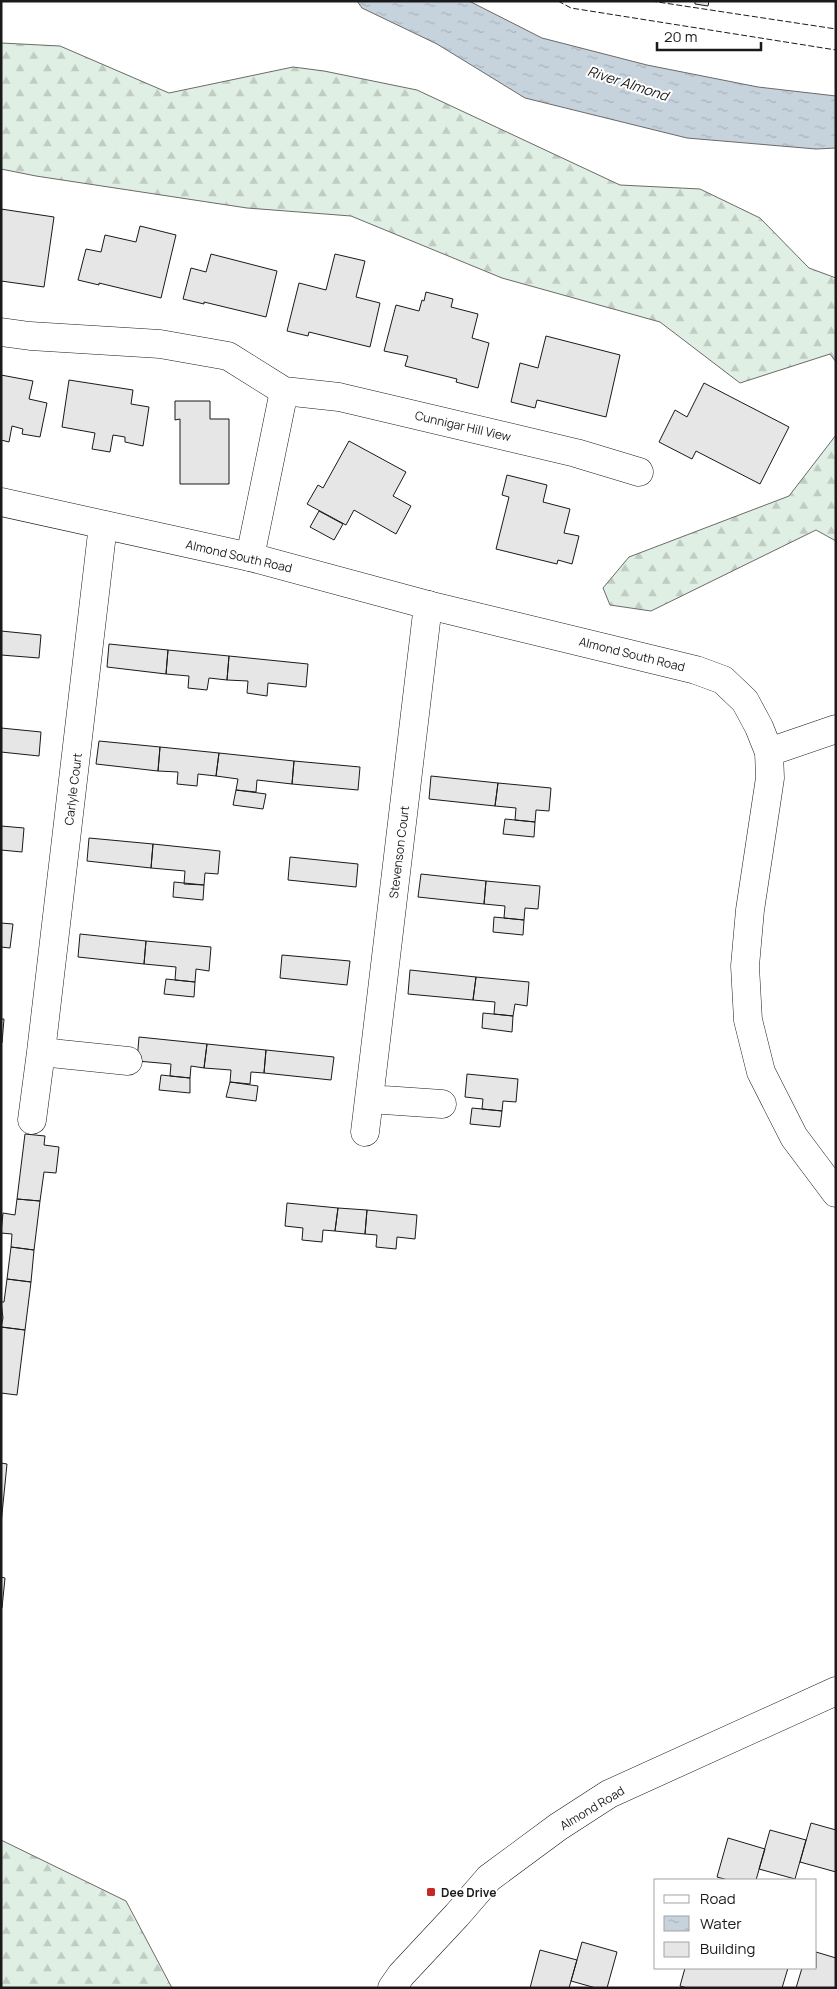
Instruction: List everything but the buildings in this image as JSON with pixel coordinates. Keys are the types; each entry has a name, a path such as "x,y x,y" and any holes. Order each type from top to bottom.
{"street":[{"name":"Cunnigar Hill View","path":"1,332 30,336 160,344 228,356 284,390 338,396 576,453 638,472"},
{"path":"250,557 284,390"},
{"name":"Almond South Road","path":"1,502 250,557 428,605 696,670 723,680 745,701 759,727 769,752 770,778 750,910 745,966 748,1020 761,1072 794,1137 836,1193"},
{"name":"Carlyle Court","path":"32,1120 103,525"},
{"name":"Stevenson Court","path":"365,1132 428,605"},
{"path":"769,752 836,729"},
{"path":"41,1052 128,1061"},
{"path":"369,1099 442,1104"},
{"name":"Almond Road","path":"392,1988 401,1975 458,1915 489,1878 558,1827 608,1794 836,1690"}],"green space":[{"path":"1,43 60,46 169,93 293,67 324,71 417,90 620,185 700,189 760,218 809,268 836,278 836,362 830,354 740,383 660,322 502,278 351,216 247,208 1,169"},
{"path":"836,435 836,541 816,530 651,611 610,605 603,588 629,557 789,496"},
{"path":"1,1840 126,1901 172,1988 1,1988"}],"water":[{"name":"River Almond","path":"357,1 469,1 542,38 647,65 758,87 836,96 836,148 816,149 687,138 525,98 437,44 362,8"}],"fence":[{"path":"558,1 571,8 836,50"},
{"path":"651,1 836,29"}],"place":[{"name":"Dee Drive","path":"431,1892"}]}
